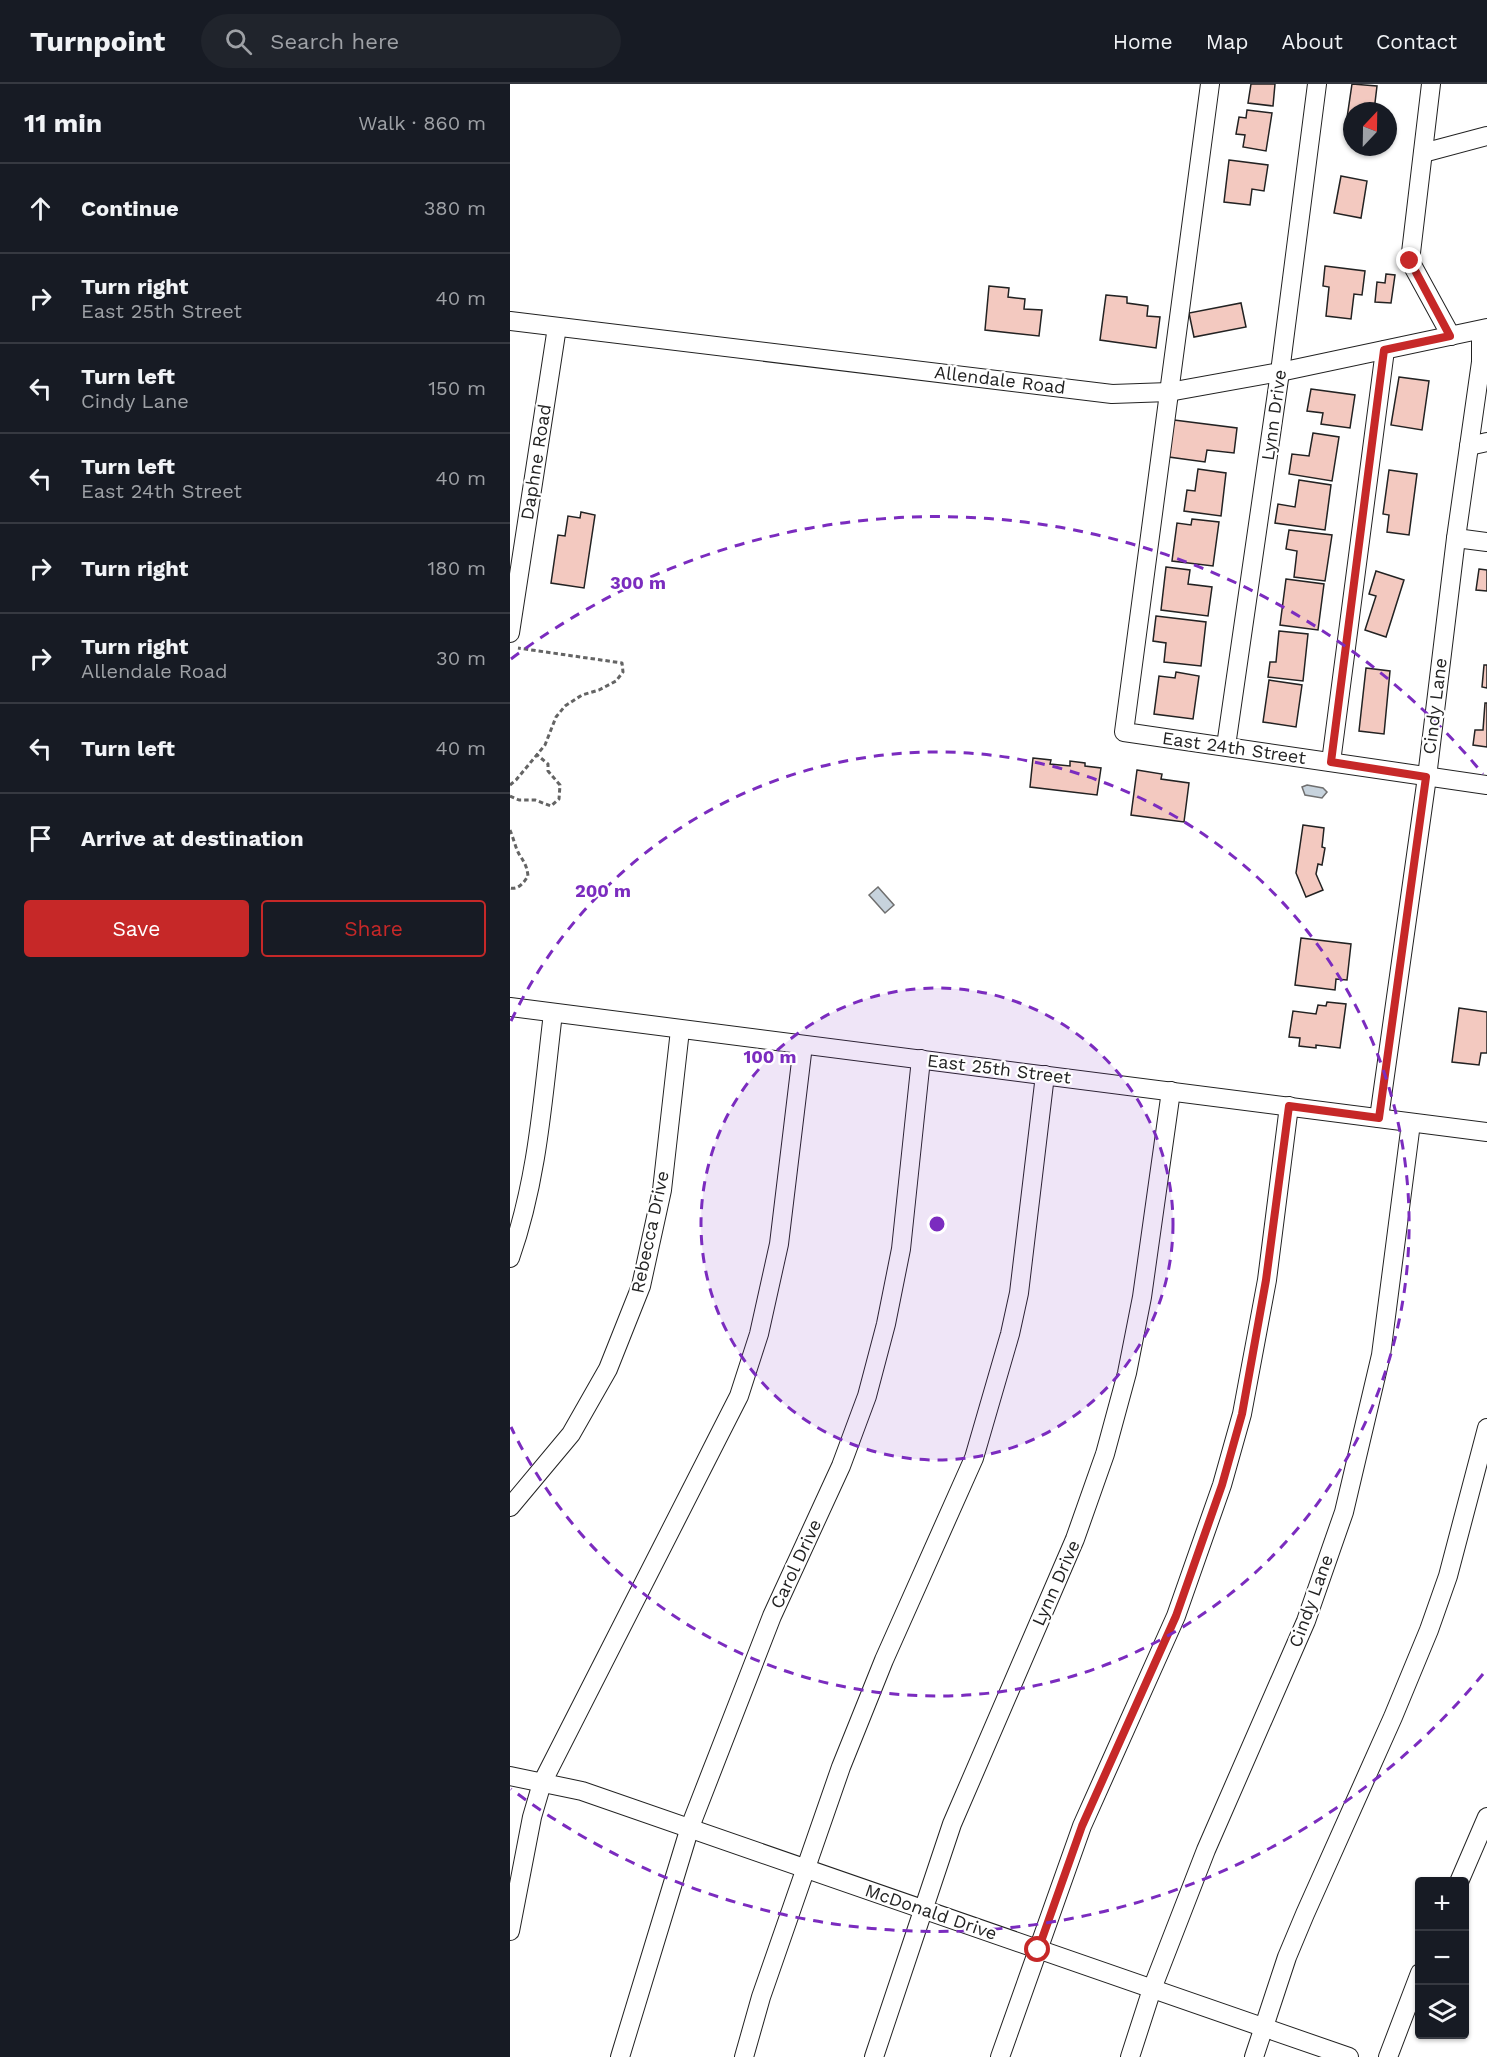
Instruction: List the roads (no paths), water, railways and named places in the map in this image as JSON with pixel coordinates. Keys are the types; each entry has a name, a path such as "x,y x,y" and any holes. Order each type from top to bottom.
{"street":[{"path":"1169,392 1210,84"},
{"name":"Lynn Drive","path":"1226,746 1280,372 1317,84"},
{"path":"1431,84 1410,261 1450,336"},
{"path":"1423,153 1487,136"},
{"name":"Allendale Road","path":"510,321 1112,394 1169,392 1280,372 1484,329"},
{"name":"Daphne Road","path":"510,633 557,327"},
{"name":"Cindy Lane","path":"1379,1118 1456,538 1478,444 1484,329"},
{"path":"1331,762 1384,350"},
{"name":"East 24th Street","path":"1169,392 1124,732 1487,785"},
{"path":"1456,538 1487,542"},
{"name":"East 25th Street","path":"510,1007 1487,1132"},
{"path":"510,1258 528,1199 537,1152 553,1013"},
{"name":"Rebecca Drive","path":"510,1507 571,1434 608,1369 640,1286 662,1190 680,1030"},
{"path":"510,1931 532,1817 543,1783 739,1396 759,1334 779,1244 803,1045"},
{"name":"Carol Drive","path":"620,2057 690,1827 771,1616 841,1466 867,1396 886,1324 901,1249 921,1059"},
{"path":"744,2057 761,1997 841,1767 884,1660 974,1458 1010,1334 1019,1293 1045,1075"},
{"name":"Lynn Drive","path":"874,2057 952,1824 1075,1539 1105,1454 1126,1373 1142,1297 1171,1091"},
{"path":"1000,2057 1082,1826 1176,1616 1222,1485 1242,1414 1264,1292 1289,1106"},
{"name":"Cindy Lane","path":"1130,2057 1152,1989 1206,1850 1306,1621 1344,1512 1381,1355 1411,1123"},
{"path":"1254,2057 1287,1957 1429,1630 1448,1575 1487,1428"},
{"name":"McDonald Drive","path":"510,1776 582,1791 690,1827 1349,2057"},
{"path":"1461,1877 1487,1818"},
{"path":"1388,2057 1415,1984"}]}
